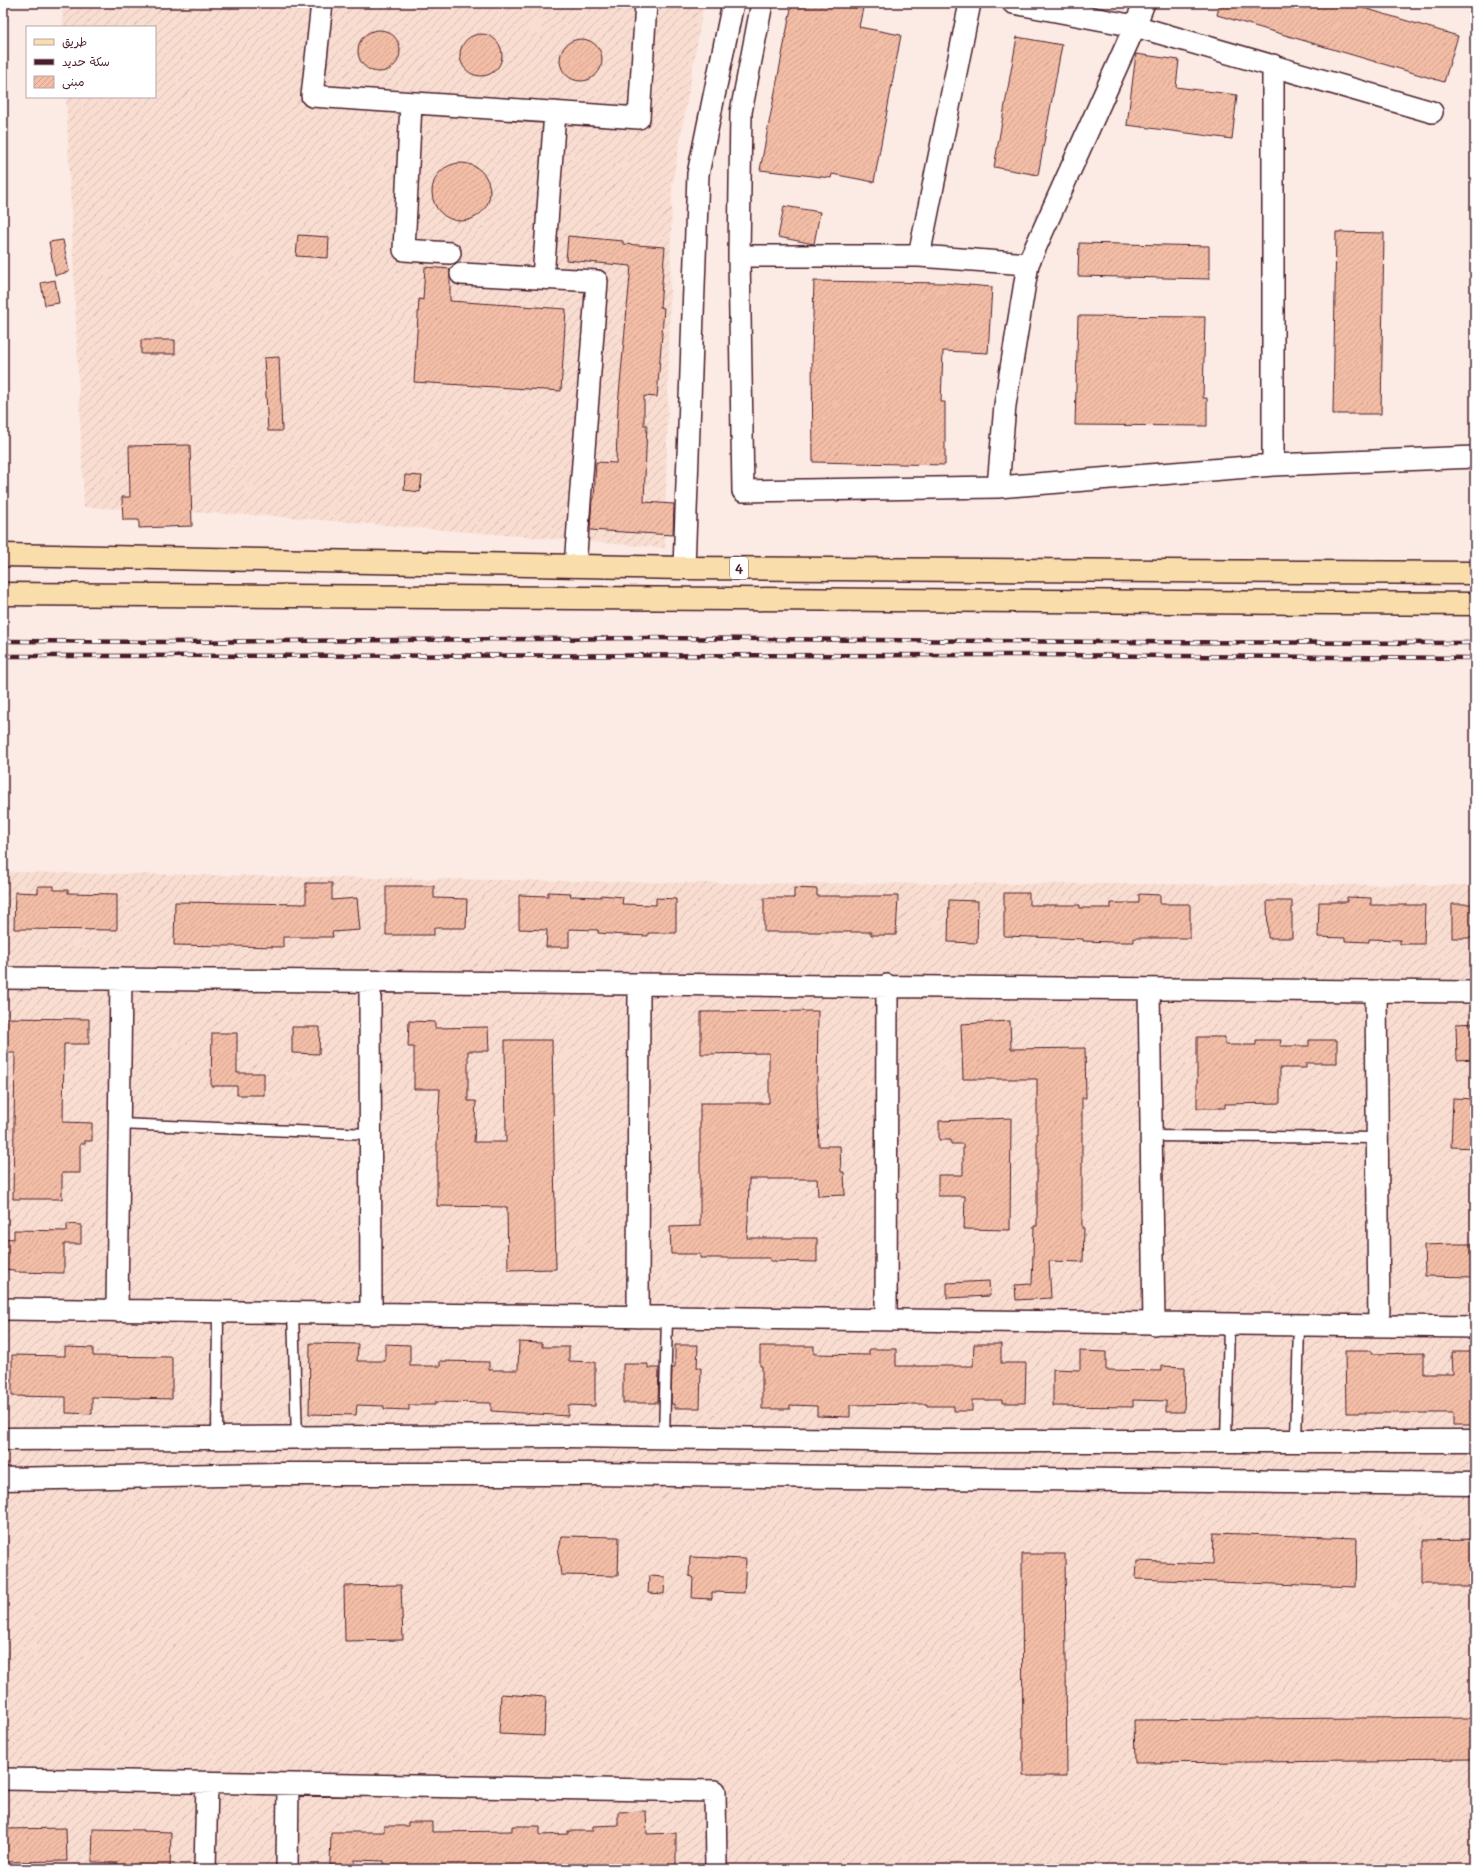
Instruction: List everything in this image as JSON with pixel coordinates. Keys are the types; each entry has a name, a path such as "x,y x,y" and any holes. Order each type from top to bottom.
{"main road":[{"name":"4","path":"3,555 684,568 1475,573"},
{"name":"4","path":"3,594 1475,604"}],"street":[{"path":"322,3 312,96 639,118 646,3"},
{"path":"684,568 698,174 733,3"},
{"path":"762,3 741,112 738,256 743,491 998,487 1272,465 1475,457"},
{"path":"920,256 970,3"},
{"path":"1013,3 1135,26 1432,112"},
{"path":"998,487 1005,405 1028,264 1144,3"},
{"path":"1272,66 1272,465"},
{"path":"410,103 404,250 450,253"},
{"path":"543,278 555,112"},
{"path":"738,256 920,256 1028,264"},
{"path":"462,274 597,281 575,566"},
{"path":"3,978 1475,992"},
{"path":"118,1311 121,979"},
{"path":"370,982 371,1314"},
{"path":"638,1317 639,984"},
{"path":"886,1320 887,986"},
{"path":"1149,989 1154,1324"},
{"path":"1376,991 1379,1326"},
{"path":"3,1309 1475,1328"},
{"path":"3,1439 560,1436 937,1441 1475,1441"},
{"path":"3,1479 278,1474 588,1474 1475,1484"},
{"path":"3,1779 715,1791 716,1869"},
{"path":"205,1869 207,1782"},
{"path":"287,1869 288,1784"}],"lane":[{"path":"119,1124 370,1134"},
{"path":"1151,1136 1377,1138"},
{"path":"217,1438 218,1312"},
{"path":"293,1313 297,1438"},
{"path":"664,1438 666,1318"},
{"path":"1226,1441 1229,1325"},
{"path":"1296,1441 1299,1325"}],"shaded area":[{"path":"62,3 704,3 672,186 665,548 273,516 84,507 66,98 156,98 156,26 63,26"},
{"path":"3,872 694,883 1475,885 1475,1869 3,1869"}],"building":[{"path":"792,3 864,3 859,27 901,35 874,182 832,174 831,178 760,170"},
{"path":"1220,3 1347,3 1458,36 1444,82 1217,15"},
{"path":"375,30 383,30 391,33 397,39 400,51 397,63 391,69 383,72 375,72 367,69 361,63 358,55 358,47 361,39 367,33"},
{"path":"477,34 485,34 493,37 499,43 502,55 499,67 493,73 485,76 477,76 469,73 463,67 460,59 460,51 463,43 469,37"},
{"path":"1017,37 1062,45 1038,175 994,167"},
{"path":"577,39 585,39 593,42 599,48 602,60 599,72 593,78 585,81 577,81 569,78 563,72 560,64 560,56 563,48 569,42"},
{"path":"1136,54 1179,60 1176,87 1237,95 1232,139 1127,125"},
{"path":"461,163 472,165 485,176 488,181 490,192 488,203 477,216 472,219 461,221 450,219 437,208 434,203 432,192 434,181 445,168 450,165"},
{"path":"784,206 820,212 814,244 778,237"},
{"path":"1336,232 1384,233 1381,414 1333,414"},
{"path":"298,235 329,237 328,258 296,256"},
{"path":"568,236 623,241 623,244 665,247 660,307 664,308 657,397 644,396 644,425 647,425 644,502 674,504 673,535 590,530 592,499 594,499 596,462 616,463 618,405 631,266 566,260"},
{"path":"63,240 69,272 55,275 49,242"},
{"path":"1079,243 1209,246 1209,279 1078,276"},
{"path":"425,267 450,269 450,301 566,309 561,391 414,382 419,299 423,300"},
{"path":"55,280 59,303 45,305 41,283"},
{"path":"814,281 945,283 992,287 988,353 943,351 941,402 945,402 945,465 813,462 812,353"},
{"path":"1078,316 1205,317 1203,398 1207,398 1207,426 1075,425"},
{"path":"141,340 175,340 175,354 141,354"},
{"path":"279,357 282,431 268,431 264,358"},
{"path":"190,445 192,526 139,528 139,520 123,520 122,497 130,497 129,446"},
{"path":"405,475 422,476 420,492 404,490"},
{"path":"306,883 332,883 332,900 357,898 360,930 332,932 333,937 283,937 283,947 174,945 175,902 306,904"},
{"path":"38,886 54,886 54,890 68,890 68,893 117,894 117,930 14,929 15,892 38,893"},
{"path":"386,886 434,886 434,898 467,899 466,928 434,928 434,935 386,935"},
{"path":"794,888 817,889 817,896 898,896 896,935 871,935 871,932 764,932 764,898 794,898"},
{"path":"548,892 571,893 570,896 601,897 601,895 623,897 622,904 656,905 656,898 676,899 676,933 648,933 648,936 598,933 598,930 569,929 569,947 546,947 547,930 519,929 519,895 548,896"},
{"path":"1004,893 1029,893 1029,905 1080,905 1080,908 1111,908 1111,903 1139,903 1139,894 1160,895 1160,904 1190,904 1190,938 1134,938 1134,942 1111,942 1083,941 1083,939 1004,936"},
{"path":"1347,897 1371,898 1371,905 1425,905 1424,944 1400,944 1400,940 1369,939 1369,942 1345,941 1345,938 1318,937 1319,902 1347,902"},
{"path":"949,900 978,901 977,943 948,942"},
{"path":"1267,901 1292,901 1292,938 1268,938"},
{"path":"1452,904 1475,904 1475,938 1452,938"},
{"path":"818,1011 817,1090 819,1146 840,1146 841,1172 844,1172 845,1195 818,1196 817,1179 749,1179 747,1238 817,1238 817,1262 770,1261 770,1258 700,1258 700,1254 671,1254 670,1227 700,1226 700,1103 769,1103 769,1053 701,1054 701,1012"},
{"path":"3,1018 89,1019 89,1044 64,1044 63,1122 92,1123 92,1141 85,1141 85,1144 80,1144 80,1173 62,1173 62,1199 13,1199 15,1053 3,1053"},
{"path":"409,1021 435,1022 435,1028 488,1027 489,1051 468,1051 468,1101 476,1101 474,1142 506,1142 505,1040 552,1040 556,1269 508,1270 507,1207 437,1206 437,1141 440,1089 414,1089 414,1047 408,1047"},
{"path":"1010,1021 1011,1049 1085,1048 1086,1098 1082,1098 1082,1228 1084,1228 1083,1262 1049,1261 1051,1298 1016,1300 1015,1285 1032,1284 1034,1226 1037,1226 1037,1079 963,1079 961,1024"},
{"path":"1475,1023 1475,1059 1457,1060 1456,1024"},
{"path":"292,1027 320,1027 319,1054 292,1053"},
{"path":"212,1033 237,1033 237,1073 264,1073 264,1095 237,1095 237,1086 211,1086"},
{"path":"1197,1037 1225,1037 1225,1045 1256,1045 1256,1040 1281,1040 1280,1046 1309,1046 1309,1040 1337,1040 1337,1063 1306,1063 1306,1068 1280,1068 1280,1103 1225,1104 1225,1108 1197,1108"},
{"path":"1453,1098 1475,1099 1475,1148 1451,1147"},
{"path":"1011,1118 1010,1230 964,1229 965,1196 938,1196 938,1175 963,1175 963,1144 951,1144 951,1140 939,1140 939,1121"},
{"path":"67,1224 81,1225 81,1244 64,1244 64,1273 14,1272 14,1270 3,1269 3,1238 14,1239 14,1230 67,1231"},
{"path":"1475,1244 1475,1277 1425,1276 1424,1245"},
{"path":"989,1281 990,1296 947,1298 947,1283"},
{"path":"519,1342 542,1343 542,1347 569,1347 569,1361 595,1362 595,1406 568,1405 568,1416 491,1411 491,1403 435,1402 435,1405 409,1405 409,1410 384,1409 384,1406 357,1405 356,1415 309,1414 310,1343 358,1344 357,1361 385,1361 385,1344 410,1345 410,1366 440,1366 440,1361 489,1362 489,1370 518,1370"},
{"path":"974,1344 1001,1344 1001,1363 1026,1363 1025,1403 1002,1403 1002,1400 972,1400 972,1411 954,1411 954,1406 927,1406 927,1404 850,1405 850,1417 817,1416 817,1406 790,1405 790,1409 762,1409 762,1366 760,1366 760,1346 814,1346 814,1354 869,1355 869,1349 896,1349 896,1366 973,1366"},
{"path":"675,1345 698,1345 697,1368 701,1368 700,1408 674,1408 674,1404 671,1404 672,1368 675,1368"},
{"path":"65,1347 93,1348 93,1356 172,1357 172,1399 92,1397 92,1414 66,1413 66,1397 12,1396 12,1355 65,1356"},
{"path":"1080,1351 1106,1352 1106,1370 1162,1371 1162,1366 1185,1367 1184,1412 1166,1412 1166,1401 1133,1400 1133,1407 1053,1406 1053,1369 1080,1370"},
{"path":"1345,1351 1372,1351 1372,1354 1424,1353 1424,1374 1453,1374 1452,1352 1475,1352 1475,1425 1453,1425 1453,1413 1346,1413"},
{"path":"623,1364 648,1364 648,1368 659,1368 658,1403 623,1403"},
{"path":"1214,1533 1357,1538 1356,1587 1136,1579 1137,1561 1213,1564"},
{"path":"562,1536 619,1537 618,1576 561,1575 558,1553"},
{"path":"1475,1539 1475,1585 1423,1585 1423,1540"},
{"path":"1022,1554 1065,1554 1067,1776 1023,1776"},
{"path":"690,1557 746,1559 744,1593 712,1592 712,1599 692,1598 693,1577 689,1576"},
{"path":"649,1576 665,1577 664,1594 648,1593"},
{"path":"401,1585 403,1640 345,1641 344,1586"},
{"path":"501,1694 546,1697 544,1736 499,1734"},
{"path":"1475,1717 1475,1760 1135,1763 1134,1720"},
{"path":"646,1811 647,1834 676,1833 676,1869 384,1869 384,1861 355,1860 355,1866 330,1865 331,1832 384,1832 384,1826 408,1826 408,1822 432,1822 432,1832 512,1831 512,1826 540,1826 540,1835 568,1834 568,1831 593,1831 593,1826 618,1825 618,1812"},
{"path":"66,1828 67,1861 3,1862 3,1829"},
{"path":"93,1829 171,1832 170,1868 117,1866 118,1863 92,1862"}],"railway":[{"path":"3,641 170,642 648,638 1111,642 1475,643"},
{"path":"3,656 1038,655 1475,658"}]}
